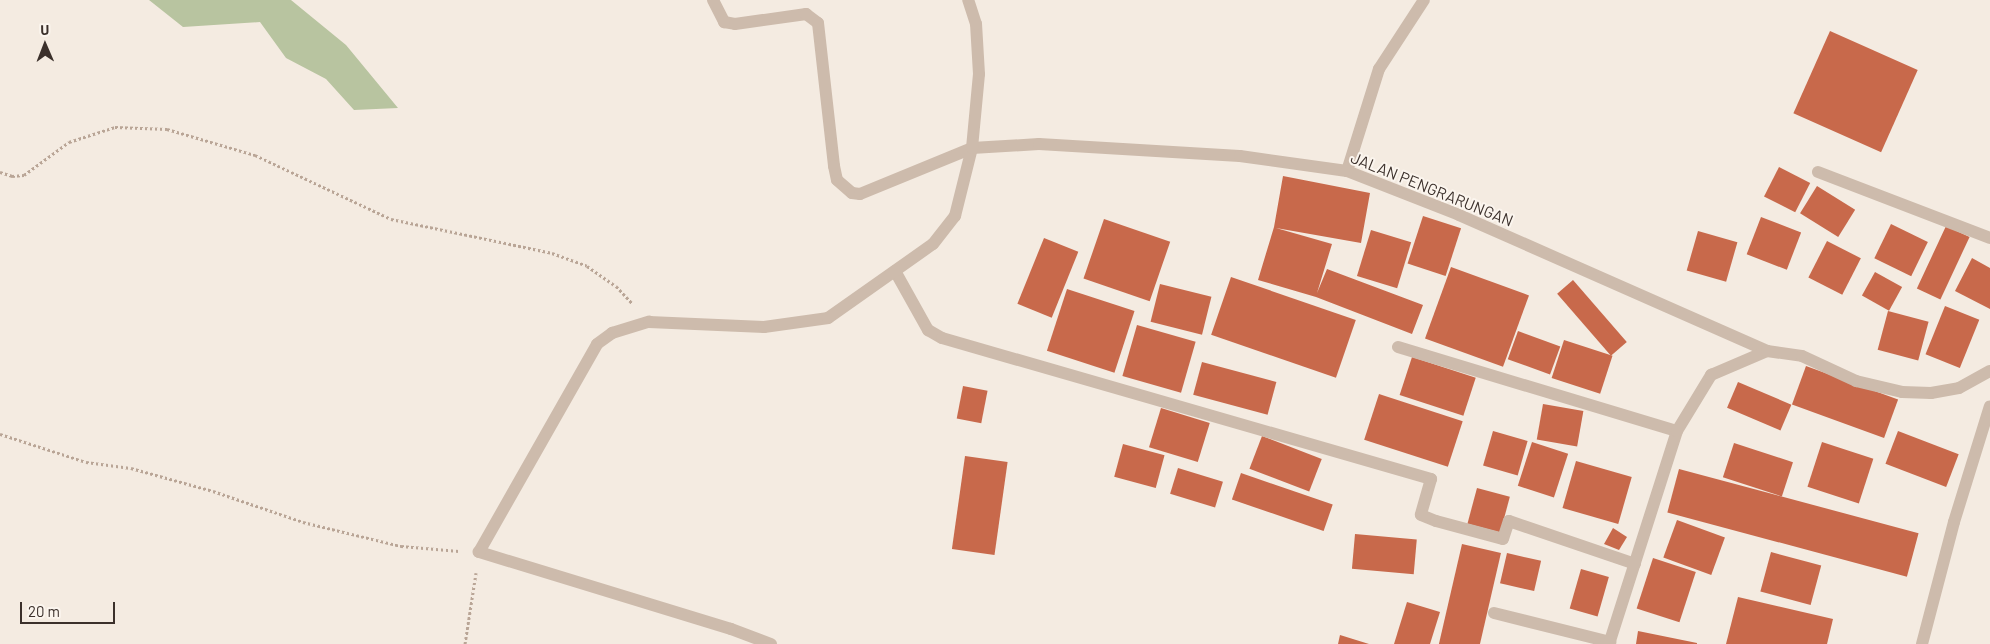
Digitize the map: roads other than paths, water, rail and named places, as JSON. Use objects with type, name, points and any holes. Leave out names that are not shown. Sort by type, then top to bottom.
[{"type":"street","name":"JALAN PENGRARUNGAN","points":[[712,0],[724,22],[735,24],[806,14],[818,23],[834,166],[844,189],[860,194],[972,148],[1039,144],[1240,156],[1347,171],[1459,215],[1767,351],[1802,356],[1856,381],[1902,392],[1931,393],[1959,388],[1990,371]]},
{"type":"street","points":[[771,644],[731,629],[479,552],[597,344],[612,332],[649,322],[764,327],[807,323],[828,318],[933,244],[955,216],[972,148],[979,74],[976,24],[968,0]]},
{"type":"street","points":[[1347,171],[1379,69],[1424,0]]},
{"type":"street","points":[[1818,172],[1990,238]]},
{"type":"street","points":[[896,271],[928,330],[942,338],[1431,479],[1421,515],[1436,522],[1504,539],[1509,521],[1635,564]]},
{"type":"street","points":[[1398,347],[1677,431]]},
{"type":"street","points":[[1494,613],[1610,643],[1677,431],[1711,375],[1767,351]]},
{"type":"street","points":[[1922,644],[1954,522],[1990,406]]}]
